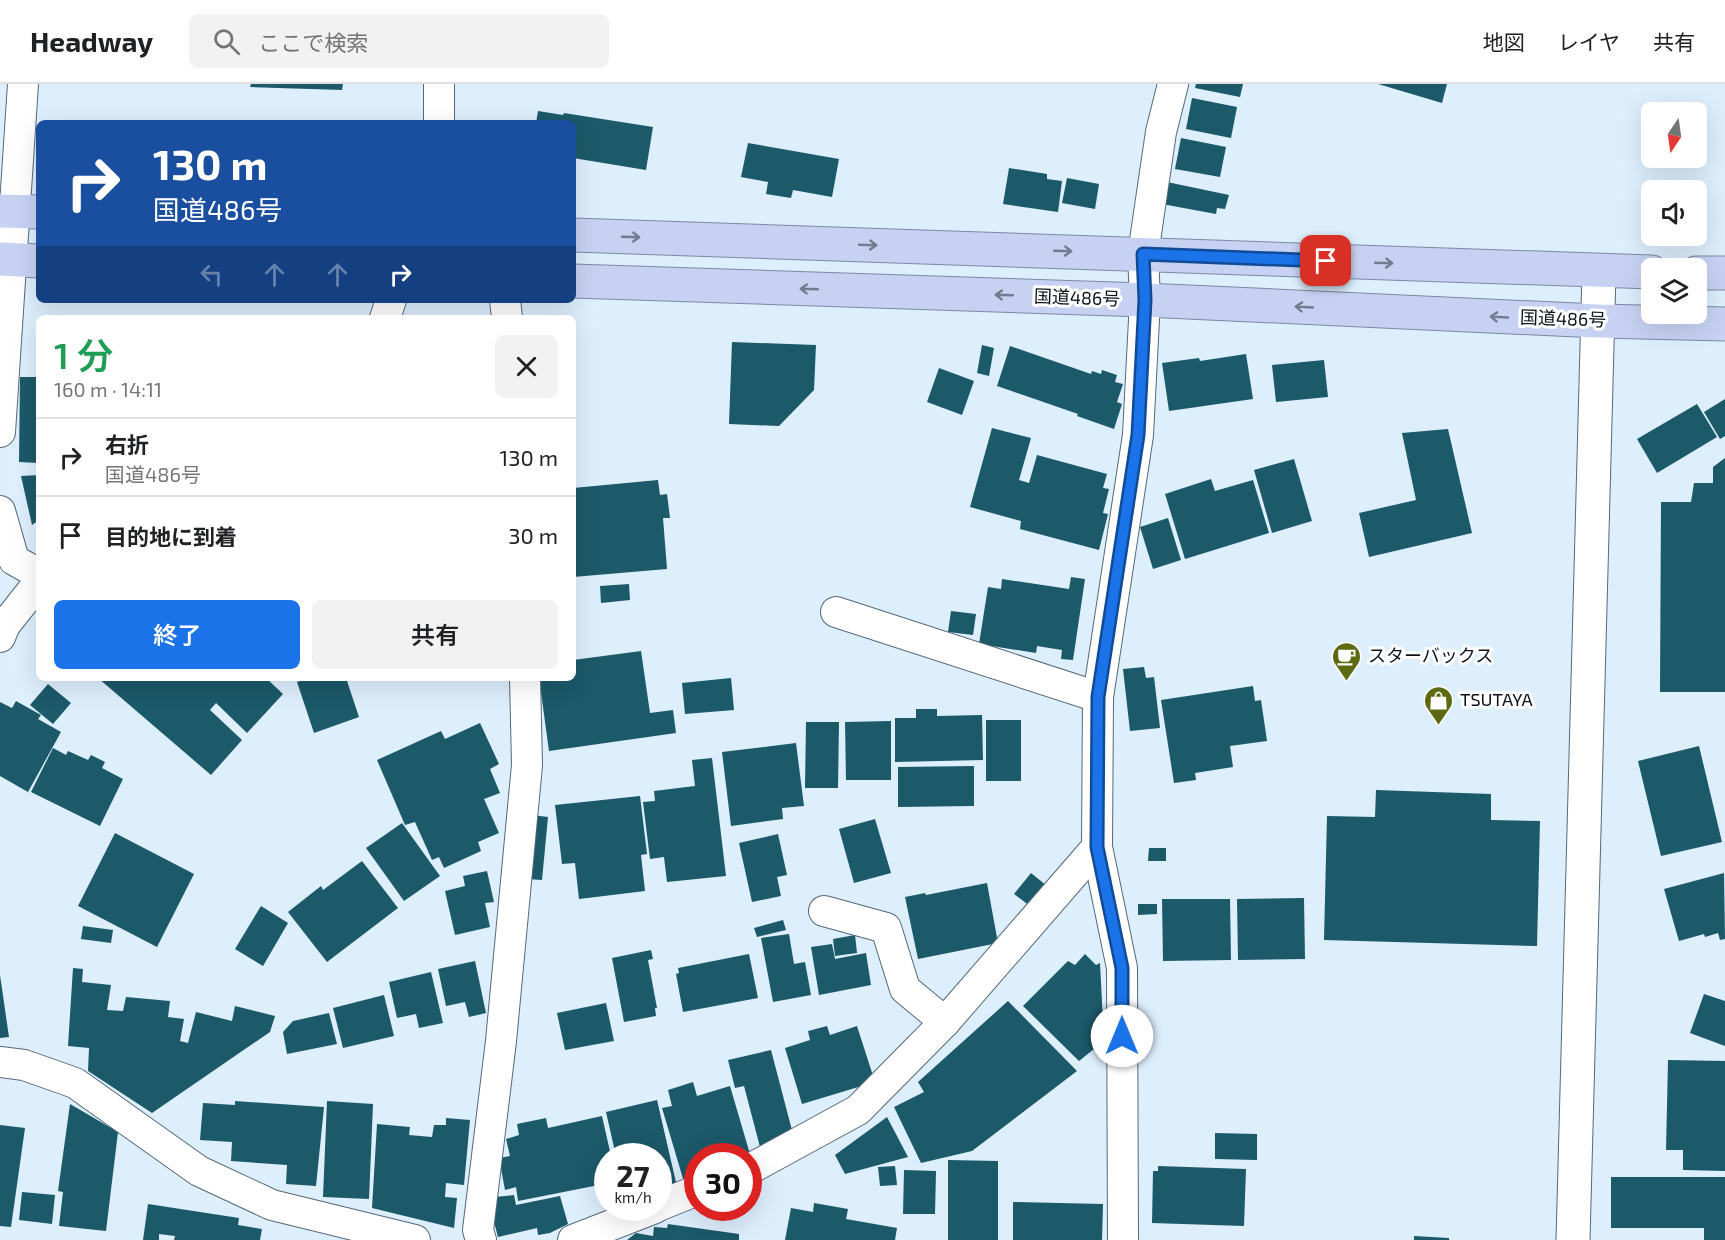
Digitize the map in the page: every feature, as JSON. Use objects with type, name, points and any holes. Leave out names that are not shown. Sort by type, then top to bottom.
[{"type":"highway","points":[[576,235],[1641,272]]},
{"type":"highway","points":[[1707,273],[1725,273]]},
{"type":"highway","name":"国道486号","points":[[576,281],[1145,300],[1598,321],[1725,324]]},
{"type":"street","points":[[0,432],[17,260],[23,84]]},
{"type":"street","points":[[439,84],[439,120]]},
{"type":"street","points":[[1123,1240],[1122,968],[1097,847],[1098,697],[1138,435],[1145,300],[1143,254],[1161,132],[1173,84]]},
{"type":"street","points":[[1573,1240],[1599,272]]},
{"type":"street","points":[[0,511],[14,560],[36,572]]},
{"type":"street","points":[[0,637],[5,625],[36,586]]},
{"type":"street","points":[[836,612],[1098,697]]},
{"type":"street","points":[[481,1240],[478,1230],[501,1041],[527,765],[525,681]]},
{"type":"street","points":[[762,1162],[858,1110],[945,1022],[1097,847]]},
{"type":"street","points":[[824,911],[886,928],[905,989],[945,1022]]},
{"type":"street","points":[[0,1062],[24,1065],[75,1083],[199,1171],[272,1205],[415,1240]]},
{"type":"street","points":[[573,1240],[621,1221]]},
{"type":"building","points":[[251,84],[343,84],[342,90],[250,87]]},
{"type":"building","points":[[1196,84],[1243,84],[1240,97],[1195,88]]},
{"type":"building","points":[[1378,84],[1447,84],[1442,103]]},
{"type":"building","points":[[1192,98],[1237,107],[1231,138],[1186,129]]},
{"type":"building","points":[[538,111],[653,127],[646,170],[576,158],[576,120],[536,120]]},
{"type":"building","points":[[1181,138],[1226,147],[1220,177],[1175,169]]},
{"type":"building","points":[[748,143],[839,159],[832,197],[793,190],[791,198],[766,194],[768,182],[741,177]]},
{"type":"building","points":[[1009,168],[1047,174],[1047,179],[1062,181],[1058,212],[1003,204]]},
{"type":"building","points":[[1067,178],[1099,184],[1095,209],[1062,203]]},
{"type":"building","points":[[1167,182],[1229,195],[1225,209],[1217,208],[1216,214],[1162,204]]},
{"type":"building","points":[[732,342],[816,345],[814,390],[779,426],[729,424]]},
{"type":"building","points":[[982,345],[994,348],[989,376],[977,373]]},
{"type":"building","points":[[1010,346],[1091,374],[1092,371],[1101,374],[1102,370],[1117,375],[1115,382],[1123,384],[1117,402],[1122,404],[1114,429],[997,386]]},
{"type":"building","points":[[1246,354],[1253,399],[1169,411],[1162,363],[1199,358],[1200,361]]},
{"type":"building","points":[[1324,360],[1328,397],[1276,402],[1272,365]]},
{"type":"building","points":[[939,368],[974,381],[962,415],[927,402]]},
{"type":"building","points":[[20,377],[36,377],[36,463],[19,462]]},
{"type":"building","points":[[1725,399],[1725,436],[1720,439],[1704,412]]},
{"type":"building","points":[[1697,404],[1717,437],[1657,473],[1637,439]]},
{"type":"building","points":[[992,428],[1031,438],[1019,480],[1029,483],[1037,455],[1107,474],[1103,488],[1109,489],[1103,513],[1108,514],[1099,550],[1020,529],[1021,521],[970,507]]},
{"type":"building","points":[[1448,429],[1472,533],[1369,557],[1359,513],[1416,500],[1402,433]]},
{"type":"building","points":[[1725,458],[1725,692],[1660,692],[1661,502],[1691,502],[1694,483],[1713,483],[1713,467]]},
{"type":"building","points":[[1294,459],[1312,521],[1272,533],[1254,470]]},
{"type":"building","points":[[36,475],[36,522],[32,525],[21,476]]},
{"type":"building","points":[[1211,479],[1215,491],[1253,480],[1269,533],[1185,559],[1165,494]]},
{"type":"building","points":[[658,480],[660,495],[667,494],[670,518],[663,518],[667,569],[576,577],[576,488]]},
{"type":"building","points":[[1168,518],[1181,560],[1153,569],[1140,527]]},
{"type":"building","points":[[1071,577],[1085,579],[1073,660],[1061,659],[1062,650],[1037,646],[1036,653],[979,644],[988,587],[1001,589],[1002,579],[1069,589]]},
{"type":"building","points":[[629,584],[630,600],[601,603],[600,586]]},
{"type":"building","points":[[951,611],[976,614],[973,635],[948,632]]},
{"type":"building","points":[[641,651],[650,713],[673,710],[676,733],[549,751],[539,681],[576,681],[576,660]]},
{"type":"building","points":[[1144,667],[1146,678],[1154,677],[1160,728],[1130,731],[1123,669]]},
{"type":"building","points":[[731,678],[734,710],[685,714],[682,683]]},
{"type":"building","points":[[101,681],[269,681],[283,694],[247,733],[216,703],[210,710],[242,740],[211,775]]},
{"type":"building","points":[[347,681],[359,717],[314,733],[297,682]]},
{"type":"building","points":[[48,684],[71,703],[53,724],[30,705]]},
{"type":"building","points":[[1253,686],[1255,701],[1261,700],[1267,741],[1230,746],[1233,767],[1195,773],[1196,780],[1174,783],[1161,700]]},
{"type":"building","points":[[16,701],[41,715],[38,719],[61,732],[28,792],[0,776],[0,702],[12,708]]},
{"type":"building","points":[[916,709],[937,709],[937,716],[982,715],[983,760],[895,762],[895,718],[916,718]]},
{"type":"building","points":[[986,720],[1021,720],[1021,781],[986,781]]},
{"type":"building","points":[[891,721],[891,780],[846,780],[845,722]]},
{"type":"building","points":[[806,722],[839,722],[838,788],[805,788]]},
{"type":"building","points":[[480,723],[499,764],[490,769],[500,793],[484,799],[499,833],[478,842],[481,851],[444,868],[439,857],[432,860],[415,822],[405,825],[377,760],[441,731],[445,739]]},
{"type":"building","points":[[796,743],[804,806],[782,808],[783,819],[731,826],[722,752]]},
{"type":"building","points":[[1699,746],[1722,842],[1661,856],[1638,761]]},
{"type":"building","points":[[53,748],[66,755],[68,751],[88,760],[91,755],[105,762],[102,768],[123,779],[100,826],[31,792]]},
{"type":"building","points":[[712,758],[726,876],[667,882],[664,857],[650,859],[643,802],[655,801],[654,791],[695,786],[692,760]]},
{"type":"building","points":[[974,766],[974,806],[898,807],[898,767]]},
{"type":"building","points":[[1376,790],[1491,794],[1491,820],[1540,821],[1537,946],[1324,940],[1327,816],[1375,817]]},
{"type":"building","points":[[640,796],[647,854],[641,855],[645,891],[579,899],[575,863],[562,864],[555,805]]},
{"type":"building","points":[[532,815],[548,817],[542,880],[526,879]]},
{"type":"building","points":[[875,819],[891,873],[854,883],[839,829]]},
{"type":"building","points":[[402,823],[440,876],[404,901],[366,848]]},
{"type":"building","points":[[115,833],[194,874],[157,947],[78,906]]},
{"type":"building","points":[[778,834],[787,875],[777,877],[781,896],[752,902],[739,843]]},
{"type":"building","points":[[1149,848],[1166,848],[1166,861],[1148,861]]},
{"type":"building","points":[[362,861],[398,908],[327,962],[288,912],[321,886],[323,890]]},
{"type":"building","points":[[487,871],[494,902],[485,903],[490,927],[455,935],[445,891],[465,886],[463,876]]},
{"type":"building","points":[[1031,873],[1047,886],[1030,906],[1014,894]]},
{"type":"building","points":[[1724,873],[1725,939],[1720,940],[1718,933],[1705,937],[1704,934],[1679,941],[1664,889]]},
{"type":"building","points":[[987,883],[998,943],[918,959],[905,897]]},
{"type":"building","points":[[1304,898],[1305,959],[1238,960],[1237,899]]},
{"type":"building","points":[[1162,899],[1230,899],[1231,960],[1163,961]]},
{"type":"building","points":[[1138,904],[1157,904],[1157,914],[1138,915]]},
{"type":"building","points":[[261,906],[288,923],[263,966],[235,949]]},
{"type":"building","points":[[783,920],[786,930],[757,937],[754,928]]},
{"type":"building","points":[[83,926],[113,930],[111,943],[81,939]]},
{"type":"building","points":[[789,934],[794,964],[805,962],[811,995],[773,1002],[761,938]]},
{"type":"building","points":[[855,935],[857,953],[835,956],[833,939]]},
{"type":"building","points":[[832,944],[835,959],[866,953],[871,985],[819,995],[811,947]]},
{"type":"building","points":[[651,950],[653,959],[648,960],[657,1008],[655,1008],[656,1016],[624,1022],[612,958]]},
{"type":"building","points":[[749,954],[758,998],[683,1012],[676,974],[679,973],[678,968]]},
{"type":"building","points":[[1085,954],[1096,965],[1100,963],[1104,1041],[1079,1061],[1023,1006],[1068,961],[1075,965]]},
{"type":"building","points":[[475,961],[486,1013],[469,1017],[465,1002],[446,1006],[438,969]]},
{"type":"building","points":[[73,968],[83,969],[82,982],[111,985],[107,1010],[123,1011],[126,997],[170,1001],[168,1017],[184,1019],[180,1041],[188,1043],[196,1012],[232,1021],[235,1006],[275,1016],[270,1032],[152,1113],[88,1071],[89,1048],[68,1046]]},
{"type":"building","points":[[431,972],[443,1023],[419,1028],[416,1014],[397,1018],[389,982]]},
{"type":"building","points":[[0,975],[9,1037],[0,1038]]},
{"type":"building","points":[[1704,994],[1725,1001],[1725,1046],[1690,1033]]},
{"type":"building","points":[[384,995],[394,1036],[343,1048],[333,1008]]},
{"type":"building","points":[[1008,1001],[1077,1071],[972,1151],[921,1163],[894,1107],[924,1092],[918,1082]]},
{"type":"building","points":[[606,1003],[614,1041],[565,1050],[557,1013]]},
{"type":"building","points":[[329,1013],[337,1044],[287,1054],[283,1032],[293,1021]]},
{"type":"building","points":[[827,1026],[830,1035],[857,1026],[875,1082],[802,1104],[785,1048],[810,1040],[808,1031]]},
{"type":"building","points":[[771,1050],[794,1138],[762,1146],[762,1143],[759,1143],[744,1086],[735,1088],[728,1060]]},
{"type":"building","points":[[1668,1060],[1725,1061],[1725,1171],[1683,1170],[1683,1150],[1666,1150]]},
{"type":"building","points":[[693,1082],[697,1096],[730,1086],[747,1143],[684,1143],[684,1182],[662,1108],[672,1106],[668,1090]]},
{"type":"building","points":[[657,1100],[667,1143],[613,1143],[606,1112]]},
{"type":"building","points":[[235,1101],[324,1107],[316,1186],[286,1184],[287,1165],[231,1161],[232,1142],[200,1140],[203,1103],[235,1105]]},
{"type":"building","points":[[327,1101],[373,1104],[369,1199],[323,1197]]},
{"type":"building","points":[[70,1104],[118,1132],[106,1231],[59,1226],[63,1192],[58,1191]]},
{"type":"building","points":[[602,1116],[608,1143],[594,1143],[594,1186],[518,1201],[516,1187],[505,1190],[499,1158],[510,1156],[506,1139],[519,1135],[517,1124],[546,1118],[548,1128]]},
{"type":"building","points":[[887,1117],[908,1157],[845,1174],[835,1155]]},
{"type":"building","points":[[446,1118],[470,1120],[464,1185],[446,1183],[445,1197],[457,1198],[454,1228],[372,1208],[377,1124],[410,1127],[409,1135],[432,1137],[434,1125],[446,1125]]},
{"type":"building","points":[[0,1125],[25,1128],[11,1227],[0,1226]]},
{"type":"building","points":[[1215,1133],[1257,1134],[1257,1160],[1215,1159]]},
{"type":"building","points":[[948,1160],[998,1161],[998,1240],[948,1240]]},
{"type":"building","points":[[672,1165],[678,1191],[672,1192]]},
{"type":"building","points":[[895,1166],[897,1185],[880,1186],[878,1167]]},
{"type":"building","points":[[1158,1166],[1246,1169],[1244,1226],[1152,1223],[1153,1171],[1158,1171]]},
{"type":"building","points":[[904,1170],[936,1171],[935,1214],[903,1214]]},
{"type":"building","points":[[1611,1177],[1725,1177],[1725,1240],[1704,1240],[1704,1228],[1611,1228]]},
{"type":"building","points":[[22,1192],[55,1195],[52,1224],[19,1220]]},
{"type":"building","points":[[514,1195],[516,1205],[560,1196],[568,1224],[550,1233],[538,1235],[537,1228],[498,1237],[494,1222],[495,1197]]},
{"type":"building","points":[[1013,1202],[1103,1204],[1102,1240],[1013,1240]]},
{"type":"building","points":[[814,1203],[848,1209],[846,1219],[897,1228],[895,1240],[785,1240],[791,1208],[813,1212]]},
{"type":"building","points":[[148,1204],[239,1218],[238,1225],[262,1229],[260,1240],[174,1240],[175,1236],[159,1234],[159,1240],[143,1240]]},
{"type":"building","points":[[668,1224],[739,1234],[739,1240],[627,1240],[636,1233],[653,1236],[654,1227],[667,1228]]},
{"type":"building","points":[[1414,1236],[1449,1238],[1449,1240],[1414,1240]]},
{"type":"place","name":"スターバックス","points":[[1347,682]]},
{"type":"place","name":"TSUTAYA","points":[[1439,726]]},
{"type":"route","points":[[1122,1036],[1122,968],[1097,847],[1098,697],[1138,435],[1145,300],[1143,254],[1326,261]]}]
